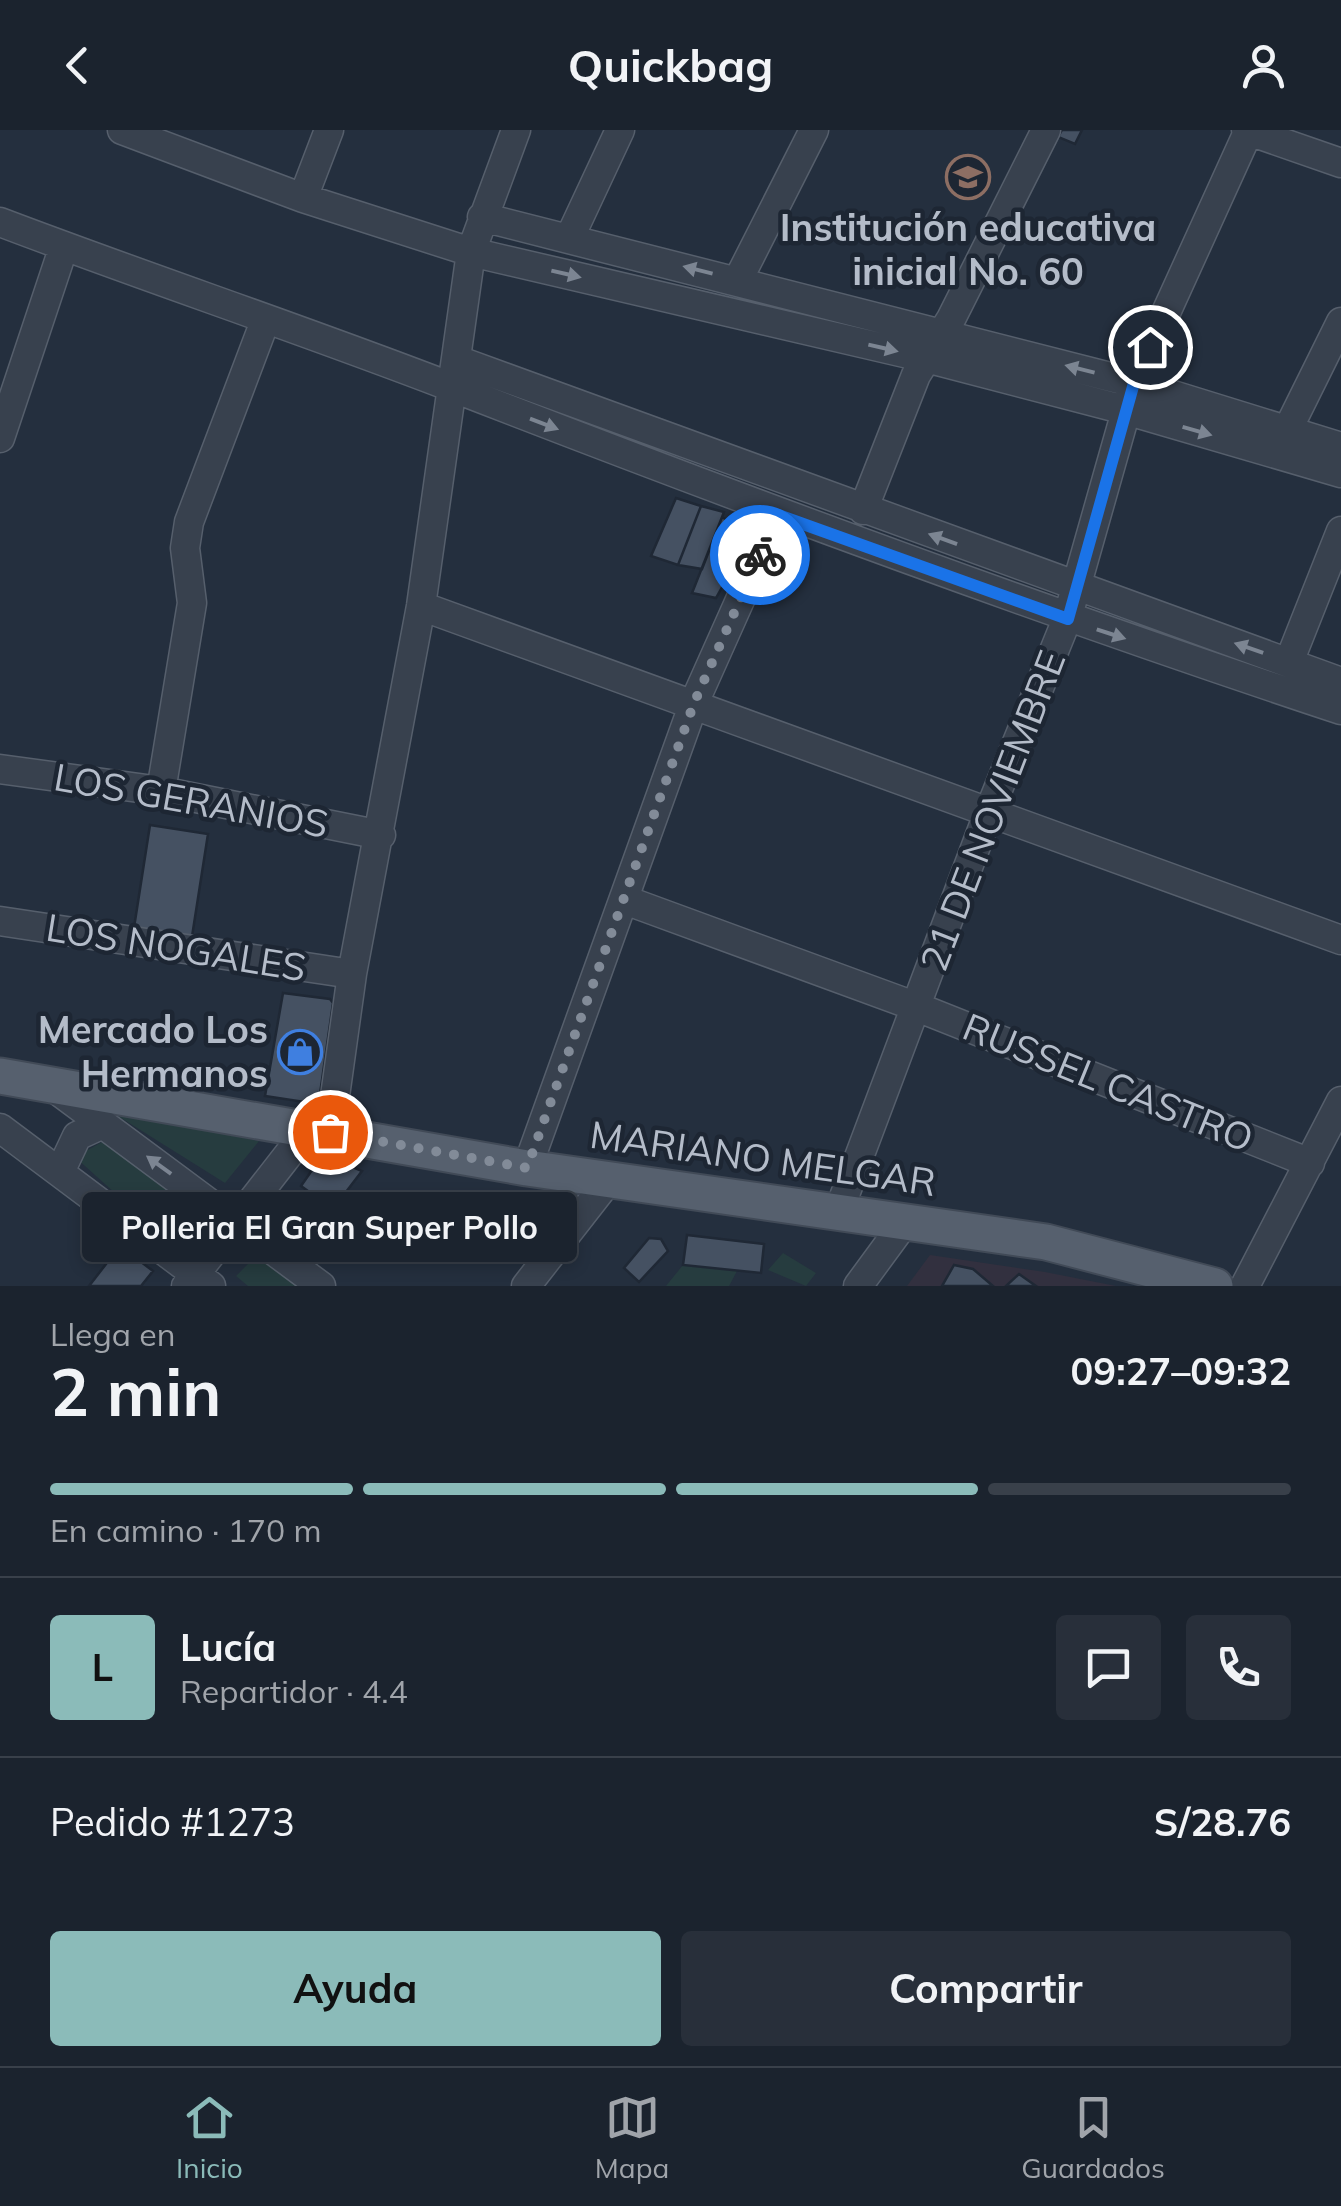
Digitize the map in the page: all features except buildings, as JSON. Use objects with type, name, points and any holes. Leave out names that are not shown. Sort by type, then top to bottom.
[{"type":"main road","name":"MARIANO MELGAR","points":[[0,1076],[608,1181],[1046,1242],[1210,1285]]},
{"type":"street","points":[[302,198],[329,130]]},
{"type":"street","points":[[0,1128],[198,1282],[234,1220],[319,1130],[381,835],[421,606],[471,252],[516,130]]},
{"type":"street","points":[[570,238],[620,130]]},
{"type":"street","points":[[738,280],[814,130]]},
{"type":"street","points":[[863,510],[926,358],[1046,130]]},
{"type":"street","points":[[1248,130],[1341,162]]},
{"type":"street","name":"21 DE NOVIEMBRE","points":[[838,1212],[988,814],[1068,619],[1131,397],[1248,130]]},
{"type":"street","points":[[133,132],[302,198],[471,252],[926,358],[1288,429],[1341,447]]},
{"type":"street","points":[[482,217],[941,334],[1341,473]]},
{"type":"street","points":[[0,222],[453,388],[778,515],[1068,619],[1341,710]]},
{"type":"street","points":[[0,438],[64,246]]},
{"type":"street","points":[[161,791],[192,603],[186,548],[189,522],[265,321]]},
{"type":"street","points":[[1288,429],[1341,322]]},
{"type":"street","points":[[456,360],[1341,682]]},
{"type":"street","points":[[527,1168],[694,703],[778,515]]},
{"type":"street","points":[[1290,662],[1341,530]]},
{"type":"street","points":[[421,606],[1341,940]]},
{"type":"street","name":"LOS GERANIOS","points":[[0,769],[161,791],[381,835]]},
{"type":"street","name":"RUSSEL CASTRO","points":[[625,900],[917,1006],[1310,1163]]},
{"type":"street","name":"LOS NOGALES","points":[[0,922],[352,974]]},
{"type":"street","points":[[46,1082],[321,1286]]},
{"type":"street","points":[[1245,1286],[1310,1163],[1333,1135],[1341,1101]]},
{"type":"street","points":[[60,1172],[77,1136],[103,1124]]},
{"type":"street","points":[[526,1286],[608,1181]]},
{"type":"street","points":[[858,1286],[906,1222]]},
{"type":"shaded area","points":[[930,1255],[1045,1272],[1116,1286],[907,1286]]},
{"type":"green space","points":[[110,1111],[259,1141],[225,1183]]},
{"type":"green space","points":[[104,1141],[198,1207],[157,1231],[75,1157]]},
{"type":"green space","points":[[260,1252],[306,1286],[248,1286],[236,1276]]},
{"type":"green space","points":[[783,1253],[816,1273],[806,1286],[768,1270]]},
{"type":"green space","points":[[683,1265],[737,1271],[729,1286],[666,1286]]},
{"type":"way so far","points":[[330,1132],[527,1168],[694,703],[760,555]]},
{"type":"place","name":"Institución educativa inicial No. 60","points":[[968,177]]},
{"type":"place","name":"Mercado Los Hermanos","points":[[300,1052]]},
{"type":"place","name":"Polleria El Gran Super Pollo","points":[[330,1132]]},
{"type":"route","points":[[760,555],[778,515],[1068,619],[1134,383],[1150,347]]}]
